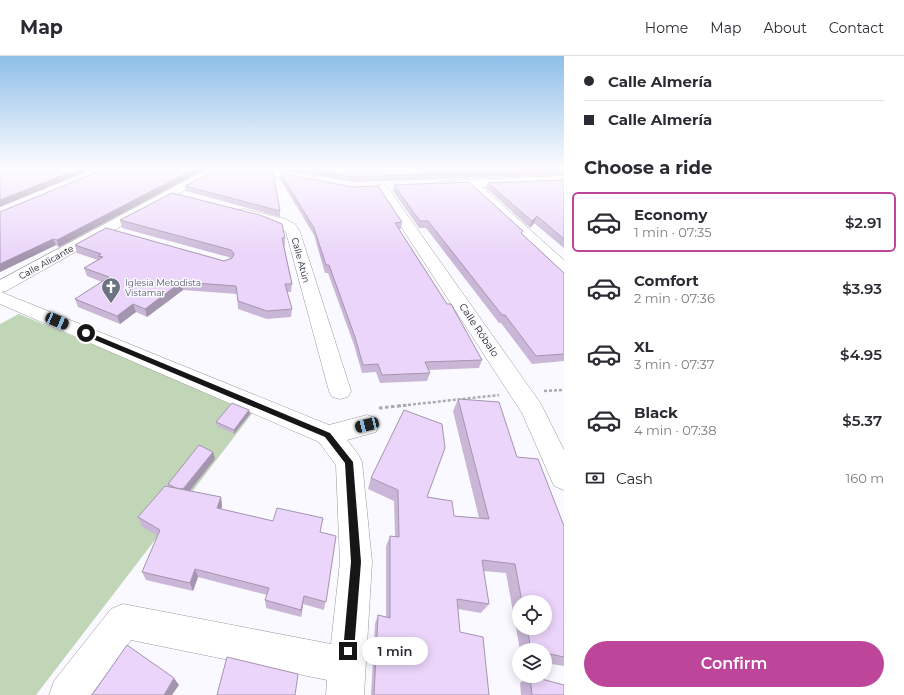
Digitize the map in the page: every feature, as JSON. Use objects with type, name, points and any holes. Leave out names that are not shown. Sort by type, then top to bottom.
[{"type":"street","name":"Calle Alicante","points":[[0,287],[163,197]]},
{"type":"street","points":[[184,197],[192,199]]},
{"type":"street","name":"Calle Róbalo","points":[[388,197],[533,410],[564,478]]},
{"type":"street","points":[[486,197],[564,269]]},
{"type":"street","name":"Calle Atún","points":[[229,208],[280,222],[290,227],[293,232],[340,391]]},
{"type":"street","points":[[106,229],[129,235]]},
{"type":"street","points":[[0,297],[328,435],[349,462],[356,562],[346,680],[123,621],[68,695]]},
{"type":"street","points":[[328,435],[367,425]]},
{"type":"path","points":[[367,425],[378,408],[564,390]]},
{"type":"green space","points":[[19,314],[254,411],[36,695],[0,695],[0,324]]},
{"type":"building","points":[[0,197],[8,197],[0,200]]},
{"type":"building","points":[[37,197],[140,197],[57,240],[53,239],[0,264],[0,212]]},
{"type":"building","points":[[165,197],[187,197],[260,215],[282,224],[285,238],[282,238],[292,284],[285,284],[292,309],[267,311],[238,301],[236,286],[181,282],[145,309],[133,304],[117,316],[75,299],[109,277],[84,268],[103,257],[98,256],[101,254],[75,245],[106,228],[224,261],[232,258],[234,254],[231,250],[120,220]]},
{"type":"building","points":[[226,197],[277,197],[280,211]]},
{"type":"building","points":[[295,197],[385,197],[402,222],[395,223],[447,304],[451,304],[482,360],[425,362],[430,373],[382,375],[378,364],[363,365],[355,337],[329,265],[326,265],[314,228]]},
{"type":"building","points":[[403,197],[485,197],[523,231],[521,233],[564,273],[564,354],[536,356],[505,315],[502,315],[428,221],[420,221]]},
{"type":"building","points":[[504,197],[564,197],[564,239],[537,216],[532,221]]},
{"type":"building","points":[[458,399],[499,402],[517,457],[538,459],[564,526],[564,657],[552,654],[552,643],[530,643],[528,635],[552,635],[552,595],[521,595],[515,564],[482,560],[489,604],[457,599],[460,632],[483,637],[489,695],[374,695],[378,615],[390,618],[390,536],[399,537],[398,490],[371,478],[404,410],[442,424],[445,448],[427,497],[452,501],[454,516],[489,519]]},
{"type":"building","points":[[232,403],[249,410],[234,430],[216,422]]},
{"type":"building","points":[[199,445],[213,452],[183,489],[176,488],[168,484]]},
{"type":"building","points":[[165,486],[221,497],[217,508],[273,521],[277,508],[323,518],[320,532],[336,536],[326,602],[304,596],[301,610],[265,600],[269,588],[195,569],[190,583],[142,572],[160,530],[138,517]]},
{"type":"building","points":[[127,645],[174,678],[164,695],[92,695]]},
{"type":"building","points":[[227,657],[298,674],[295,695],[217,695]]},
{"type":"building","points":[[552,682],[564,685],[564,695],[532,695],[531,683]]},
{"type":"place","name":"Iglesia Metodista Vistamar","points":[[111,304]]},
{"type":"route","points":[[86,333],[328,435],[349,462],[356,562],[348,651]]}]
